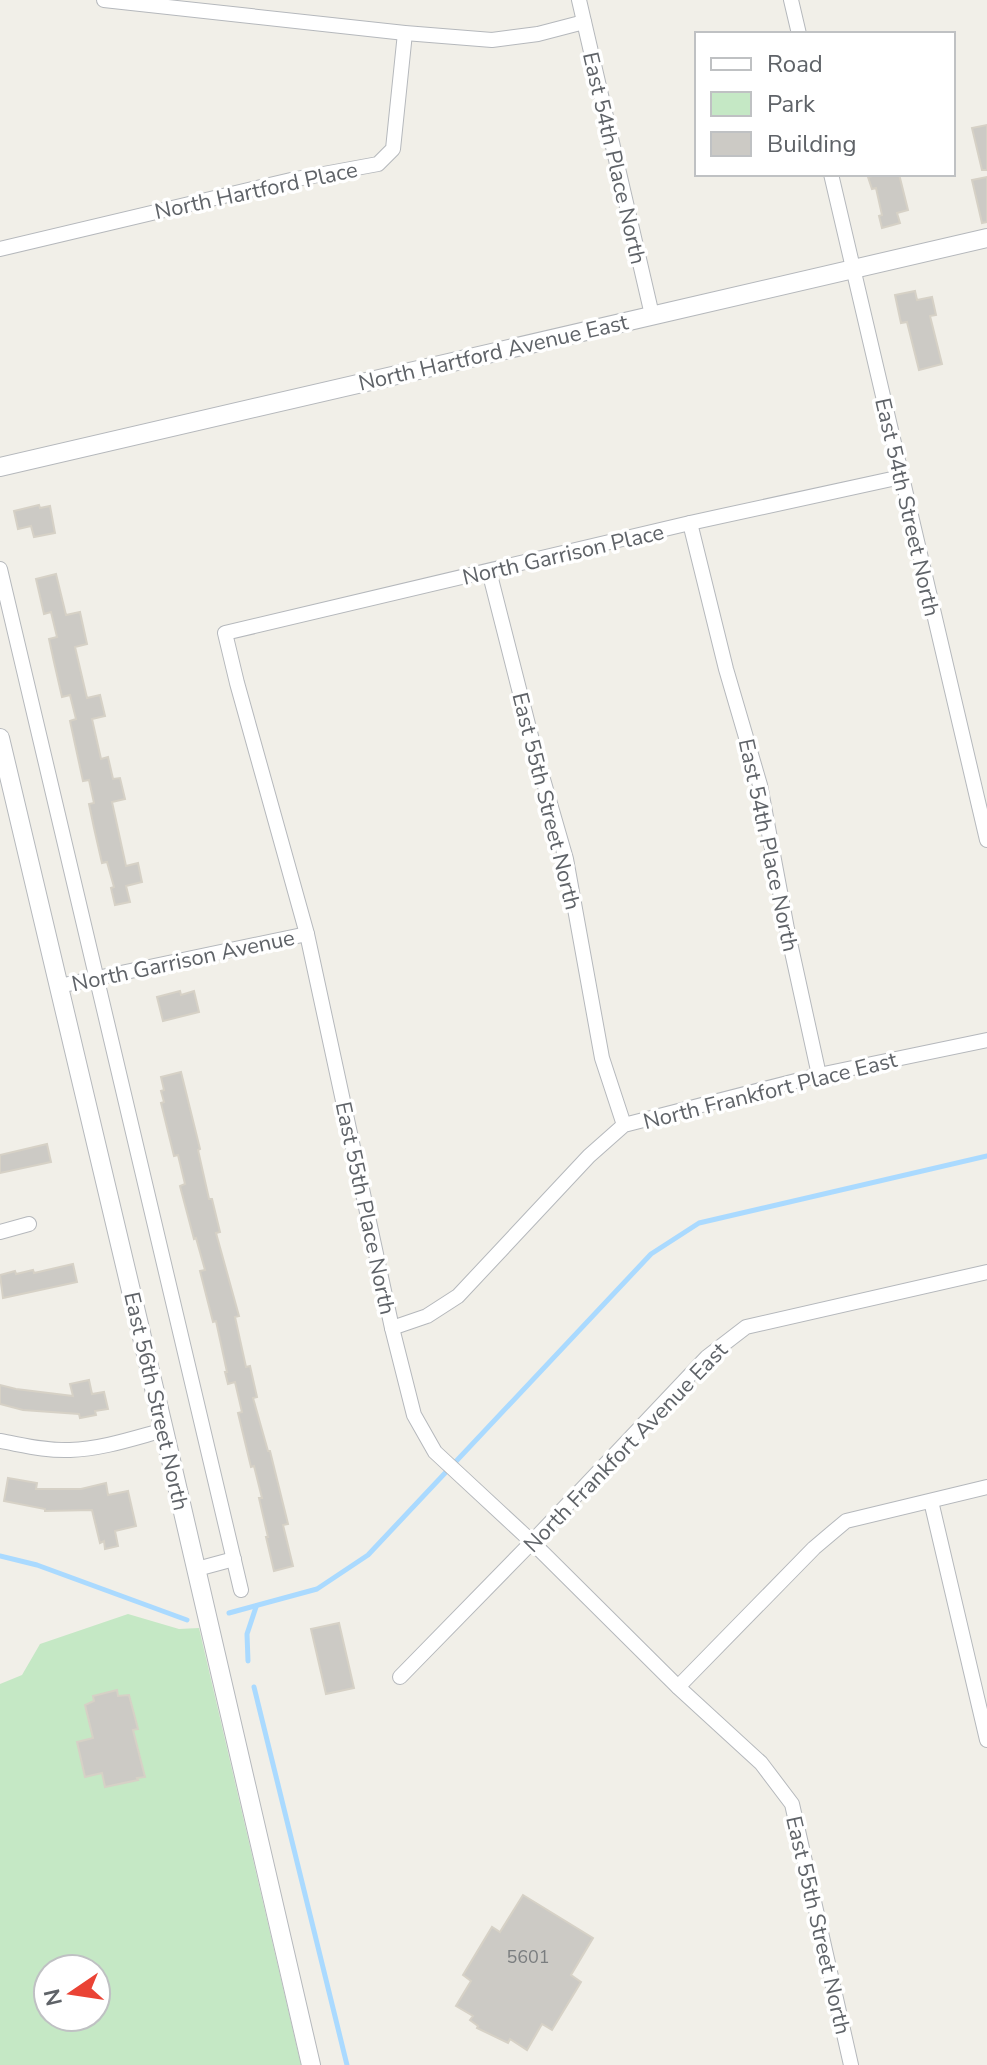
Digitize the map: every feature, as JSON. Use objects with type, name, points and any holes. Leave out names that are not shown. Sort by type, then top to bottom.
[{"type":"street","points":[[104,0],[492,40],[538,34],[584,22]]},
{"type":"street","name":"East 54th Place North","points":[[579,0],[652,315]]},
{"type":"street","points":[[791,0],[799,32]]},
{"type":"street","name":"North Hartford Place","points":[[0,249],[291,180],[378,164],[393,149],[405,33]]},
{"type":"street","name":"East 54th Street North","points":[[831,176],[987,840]]},
{"type":"street","name":"North Hartford Avenue East","points":[[0,467],[987,238]]},
{"type":"street","name":"North Garrison Place","points":[[225,633],[690,523],[901,477]]},
{"type":"street","name":"East 54th Place North","points":[[690,523],[726,669],[760,785],[819,1075]]},
{"type":"street","name":"East 56th Street North","points":[[0,569],[241,1590]]},
{"type":"street","name":"East 55th Street North","points":[[489,571],[566,859],[602,1058],[624,1125]]},
{"type":"street","name":"East 55th Place North","points":[[225,633],[307,934],[392,1328],[414,1415],[435,1452],[532,1542],[678,1687]]},
{"type":"street","name":"East 56th Street North","points":[[0,738],[311,2065]]},
{"type":"street","name":"North Garrison Avenue","points":[[59,986],[307,934]]},
{"type":"street","name":"North Frankfort Place East","points":[[392,1328],[427,1316],[458,1296],[589,1156],[624,1125],[819,1075],[987,1040]]},
{"type":"street","points":[[0,1232],[29,1224]]},
{"type":"street","name":"North Frankfort Avenue East","points":[[400,1677],[707,1357],[746,1327],[987,1272]]},
{"type":"street","points":[[0,1441],[51,1450],[88,1449],[164,1430]]},
{"type":"street","points":[[678,1687],[814,1548],[846,1521],[987,1487]]},
{"type":"street","points":[[931,1501],[987,1740]]},
{"type":"street","points":[[197,1569],[234,1559]]},
{"type":"street","name":"East 55th Street North","points":[[678,1687],[761,1763],[792,1804],[851,2065]]},
{"type":"green space","points":[[128,1614],[179,1629],[199,1628],[301,2065],[0,2065],[0,1684],[22,1675],[40,1644]]},
{"type":"building","points":[[987,125],[987,170],[982,170],[972,128]]},
{"type":"building","points":[[900,176],[908,210],[897,213],[900,223],[882,228],[876,188],[872,189],[868,177]]},
{"type":"building","points":[[987,177],[987,222],[982,223],[972,180]]},
{"type":"building","points":[[915,291],[917,300],[932,297],[936,315],[930,316],[942,364],[919,370],[907,322],[901,323],[895,295]]},
{"type":"building","points":[[39,505],[40,508],[50,506],[55,533],[34,537],[31,526],[18,529],[14,511]]},
{"type":"building","points":[[56,574],[66,615],[80,612],[87,644],[75,647],[87,698],[100,695],[105,716],[92,719],[101,759],[108,757],[113,779],[120,778],[125,799],[112,802],[126,866],[138,863],[142,882],[126,886],[130,902],[115,905],[111,888],[114,887],[107,862],[102,863],[89,804],[94,803],[89,780],[83,781],[70,721],[76,719],[70,695],[62,697],[54,662],[49,639],[57,637],[51,612],[44,614],[36,579]]},
{"type":"building","points":[[180,991],[181,995],[194,991],[199,1012],[163,1021],[157,997]]},
{"type":"building","points":[[181,1072],[209,1199],[212,1199],[220,1232],[216,1233],[239,1316],[235,1317],[246,1367],[250,1366],[257,1397],[253,1398],[288,1524],[283,1525],[293,1566],[274,1571],[259,1498],[262,1498],[238,1413],[242,1412],[235,1382],[228,1384],[216,1321],[213,1322],[200,1271],[205,1270],[180,1186],[185,1184],[178,1155],[174,1156],[161,1103],[164,1102],[161,1091],[164,1090],[161,1077]]},
{"type":"building","points":[[47,1144],[51,1162],[0,1173],[0,1155]]},
{"type":"building","points":[[73,1264],[77,1282],[3,1298],[0,1275],[15,1271],[16,1274],[33,1270],[34,1273]]},
{"type":"building","points":[[89,1380],[92,1394],[104,1392],[108,1409],[95,1411],[96,1415],[80,1418],[79,1414],[23,1410],[0,1404],[0,1385],[73,1396],[70,1384]]},
{"type":"building","points":[[8,1478],[37,1483],[36,1489],[81,1489],[106,1483],[108,1495],[128,1491],[136,1526],[115,1531],[118,1546],[105,1549],[104,1541],[100,1543],[92,1510],[45,1511],[4,1501]]},
{"type":"building","points":[[339,1623],[354,1688],[326,1694],[311,1629]]},
{"type":"building","points":[[117,1690],[118,1696],[129,1695],[138,1729],[133,1730],[145,1777],[105,1787],[102,1773],[85,1777],[77,1742],[93,1738],[85,1705],[94,1701],[93,1696]]},
{"type":"building","points":[[523,1895],[593,1938],[571,1975],[581,1982],[552,2030],[542,2024],[527,2050],[510,2039],[508,2043],[477,2028],[470,2020],[473,2016],[456,2006],[471,1981],[463,1975],[492,1927],[500,1932]]},
{"type":"waterway","points":[[229,1613],[317,1589],[368,1555],[651,1254],[699,1223],[987,1156]]},
{"type":"waterway","points":[[0,1556],[37,1565],[187,1620]]},
{"type":"waterway","points":[[248,1661],[247,1634],[256,1607]]},
{"type":"waterway","points":[[254,1687],[347,2065]]}]
